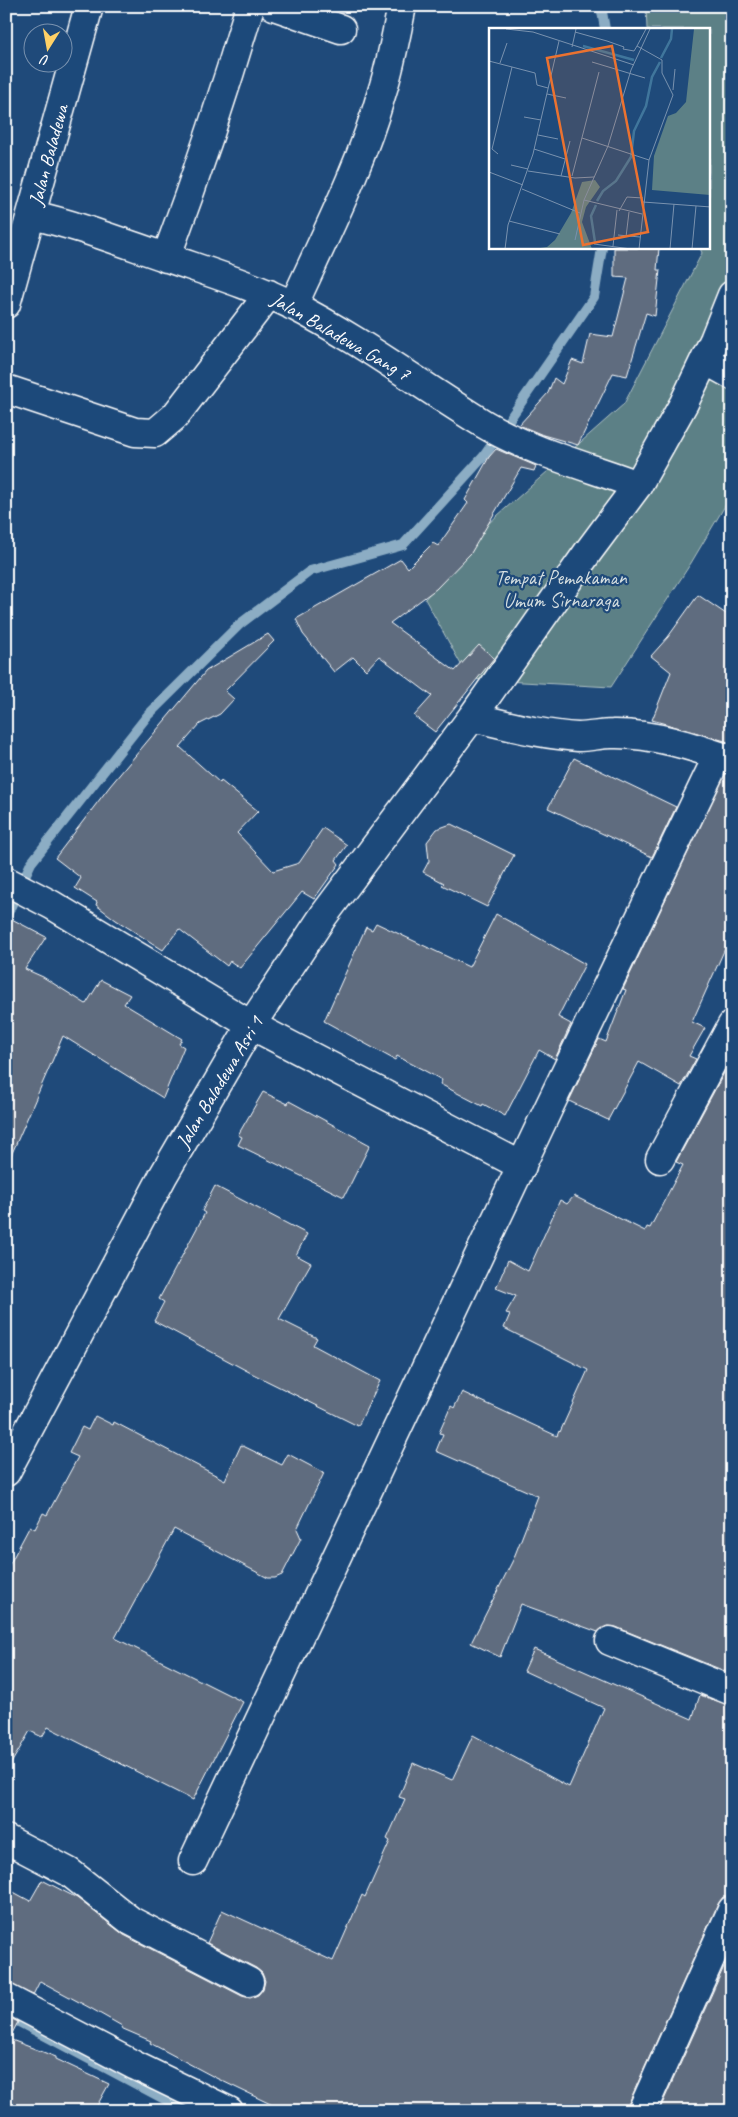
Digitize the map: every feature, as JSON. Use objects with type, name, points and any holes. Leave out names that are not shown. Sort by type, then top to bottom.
[{"type":"street","name":"Jalan Baladewa","points":[[6,304],[88,6]]},
{"type":"street","points":[[166,258],[195,183],[250,6]]},
{"type":"street","points":[[274,6],[341,29]]},
{"type":"street","points":[[294,306],[342,199],[382,93],[402,6]]},
{"type":"street","name":"Jalan Baladewa Gang 7","points":[[32,215],[63,222],[212,272],[269,294],[294,306],[420,382],[485,424],[525,444],[638,485]]},
{"type":"street","points":[[6,389],[135,432],[155,434],[176,416],[269,294]]},
{"type":"street","name":"Jalan Baladewa Asri 1","points":[[6,1472],[163,1176],[252,1025],[324,915],[472,717],[588,552],[638,485],[684,403],[705,360],[732,295]]},
{"type":"street","points":[[705,360],[732,375]]},
{"type":"street","points":[[193,1861],[550,1104],[721,766],[681,744],[642,736],[613,734],[579,737],[529,730],[472,717]]},
{"type":"street","points":[[6,881],[52,905],[252,1025],[522,1166]]},
{"type":"street","points":[[660,1159],[732,1025]]},
{"type":"street","points":[[610,1641],[732,1691]]},
{"type":"street","points":[[6,1839],[69,1872],[131,1921],[249,1982]]},
{"type":"street","points":[[642,2111],[732,1910]]},
{"type":"street","points":[[6,1998],[136,2066],[229,2111]]},
{"type":"green space","name":"Tempat Pemakaman Umum Sirnaraga","points":[[646,6],[732,6],[732,494],[691,563],[611,687],[469,679],[425,599],[489,523],[624,404],[702,253],[700,249],[710,249],[710,28],[647,28]]},
{"type":"building","points":[[614,249],[659,249],[657,270],[660,270],[655,316],[646,313],[627,376],[613,373],[578,445],[543,435],[519,425],[548,393],[554,378],[562,384],[572,360],[583,364],[590,334],[613,337],[628,278],[614,277]]},
{"type":"building","points":[[496,449],[536,466],[534,471],[521,468],[471,553],[436,589],[390,623],[455,671],[479,645],[494,658],[435,732],[414,716],[432,696],[379,656],[366,670],[353,657],[334,672],[303,634],[296,619],[401,559],[408,568],[433,543],[438,546],[468,503],[465,500],[489,457]]},
{"type":"building","points":[[698,595],[732,618],[732,743],[652,720],[671,672],[651,656],[668,637]]},
{"type":"building","points":[[268,634],[274,641],[225,691],[234,699],[220,714],[200,724],[180,747],[220,783],[221,781],[258,811],[237,833],[273,871],[299,863],[323,828],[347,845],[336,860],[339,864],[314,899],[302,892],[240,968],[230,961],[227,966],[179,929],[163,950],[116,920],[96,905],[97,902],[75,888],[81,878],[55,858],[110,786],[206,671]]},
{"type":"building","points":[[574,758],[676,807],[652,857],[548,808]]},
{"type":"building","points":[[725,774],[732,775],[732,933],[692,1022],[705,1028],[689,1056],[696,1059],[681,1086],[639,1062],[608,1120],[569,1101],[599,1039],[606,1042],[626,990],[623,989]]},
{"type":"building","points":[[451,824],[514,855],[487,907],[442,885],[444,883],[423,872],[429,861],[427,842],[437,829]]},
{"type":"building","points":[[496,914],[585,964],[558,1017],[571,1024],[555,1059],[539,1050],[505,1116],[440,1084],[442,1080],[397,1056],[395,1060],[324,1021],[366,927],[372,930],[376,923],[469,967]]},
{"type":"building","points":[[6,916],[46,937],[25,969],[43,977],[86,1004],[101,980],[130,995],[124,1004],[182,1039],[179,1044],[184,1047],[163,1098],[63,1036],[6,1167]]},
{"type":"building","points":[[725,1071],[732,1074],[732,1335],[725,1353],[732,1354],[732,1674],[616,1627],[607,1626],[598,1632],[521,1604],[500,1657],[471,1643],[513,1560],[538,1496],[436,1451],[443,1434],[439,1433],[451,1406],[454,1408],[462,1392],[557,1436],[588,1370],[504,1328],[510,1314],[506,1313],[516,1296],[496,1288],[508,1260],[528,1271],[560,1200],[567,1204],[574,1196],[645,1231],[647,1227],[650,1228],[683,1165],[676,1162]]},
{"type":"building","points":[[263,1092],[288,1104],[289,1101],[370,1145],[344,1197],[238,1145],[242,1137],[238,1135]]},
{"type":"building","points":[[215,1186],[307,1234],[296,1255],[311,1263],[279,1319],[317,1338],[313,1345],[380,1381],[358,1426],[251,1373],[154,1321],[164,1302],[159,1299],[205,1213],[202,1211]]},
{"type":"building","points":[[95,1416],[113,1425],[114,1422],[225,1480],[241,1445],[282,1465],[288,1454],[324,1473],[297,1529],[301,1538],[282,1575],[268,1578],[174,1529],[115,1638],[243,1702],[193,1800],[48,1727],[42,1737],[30,1731],[6,1772],[6,1571],[30,1526],[35,1529],[43,1513],[47,1515],[78,1457],[69,1453],[82,1427],[88,1430]]},
{"type":"building","points":[[534,1649],[692,1719],[700,1695],[732,1706],[732,1895],[723,1897],[718,1904],[627,2111],[285,2111],[216,2078],[150,2043],[151,2041],[121,2028],[122,2026],[40,1981],[33,1995],[6,1983],[6,1888],[30,1901],[42,1880],[77,1898],[124,1935],[242,1996],[250,1998],[258,1995],[263,1989],[265,1981],[262,1973],[256,1968],[207,1943],[222,1910],[333,1961],[362,1895],[365,1897],[390,1841],[387,1839],[405,1799],[399,1797],[413,1763],[452,1780],[473,1735],[569,1787],[604,1708],[524,1671]]},
{"type":"building","points":[[732,1949],[732,2111],[721,2106],[718,2111],[659,2111]]},
{"type":"building","points":[[6,2016],[18,2022],[9,2039],[56,2057],[56,2059],[109,2084],[94,2111],[6,2111]]},
{"type":"waterway","points":[[601,6],[605,28]]},
{"type":"waterway","points":[[6,917],[31,863],[148,715],[240,624],[310,571],[403,545],[484,456],[594,297],[602,249]]},
{"type":"waterway","points":[[6,2015],[187,2111]]}]
